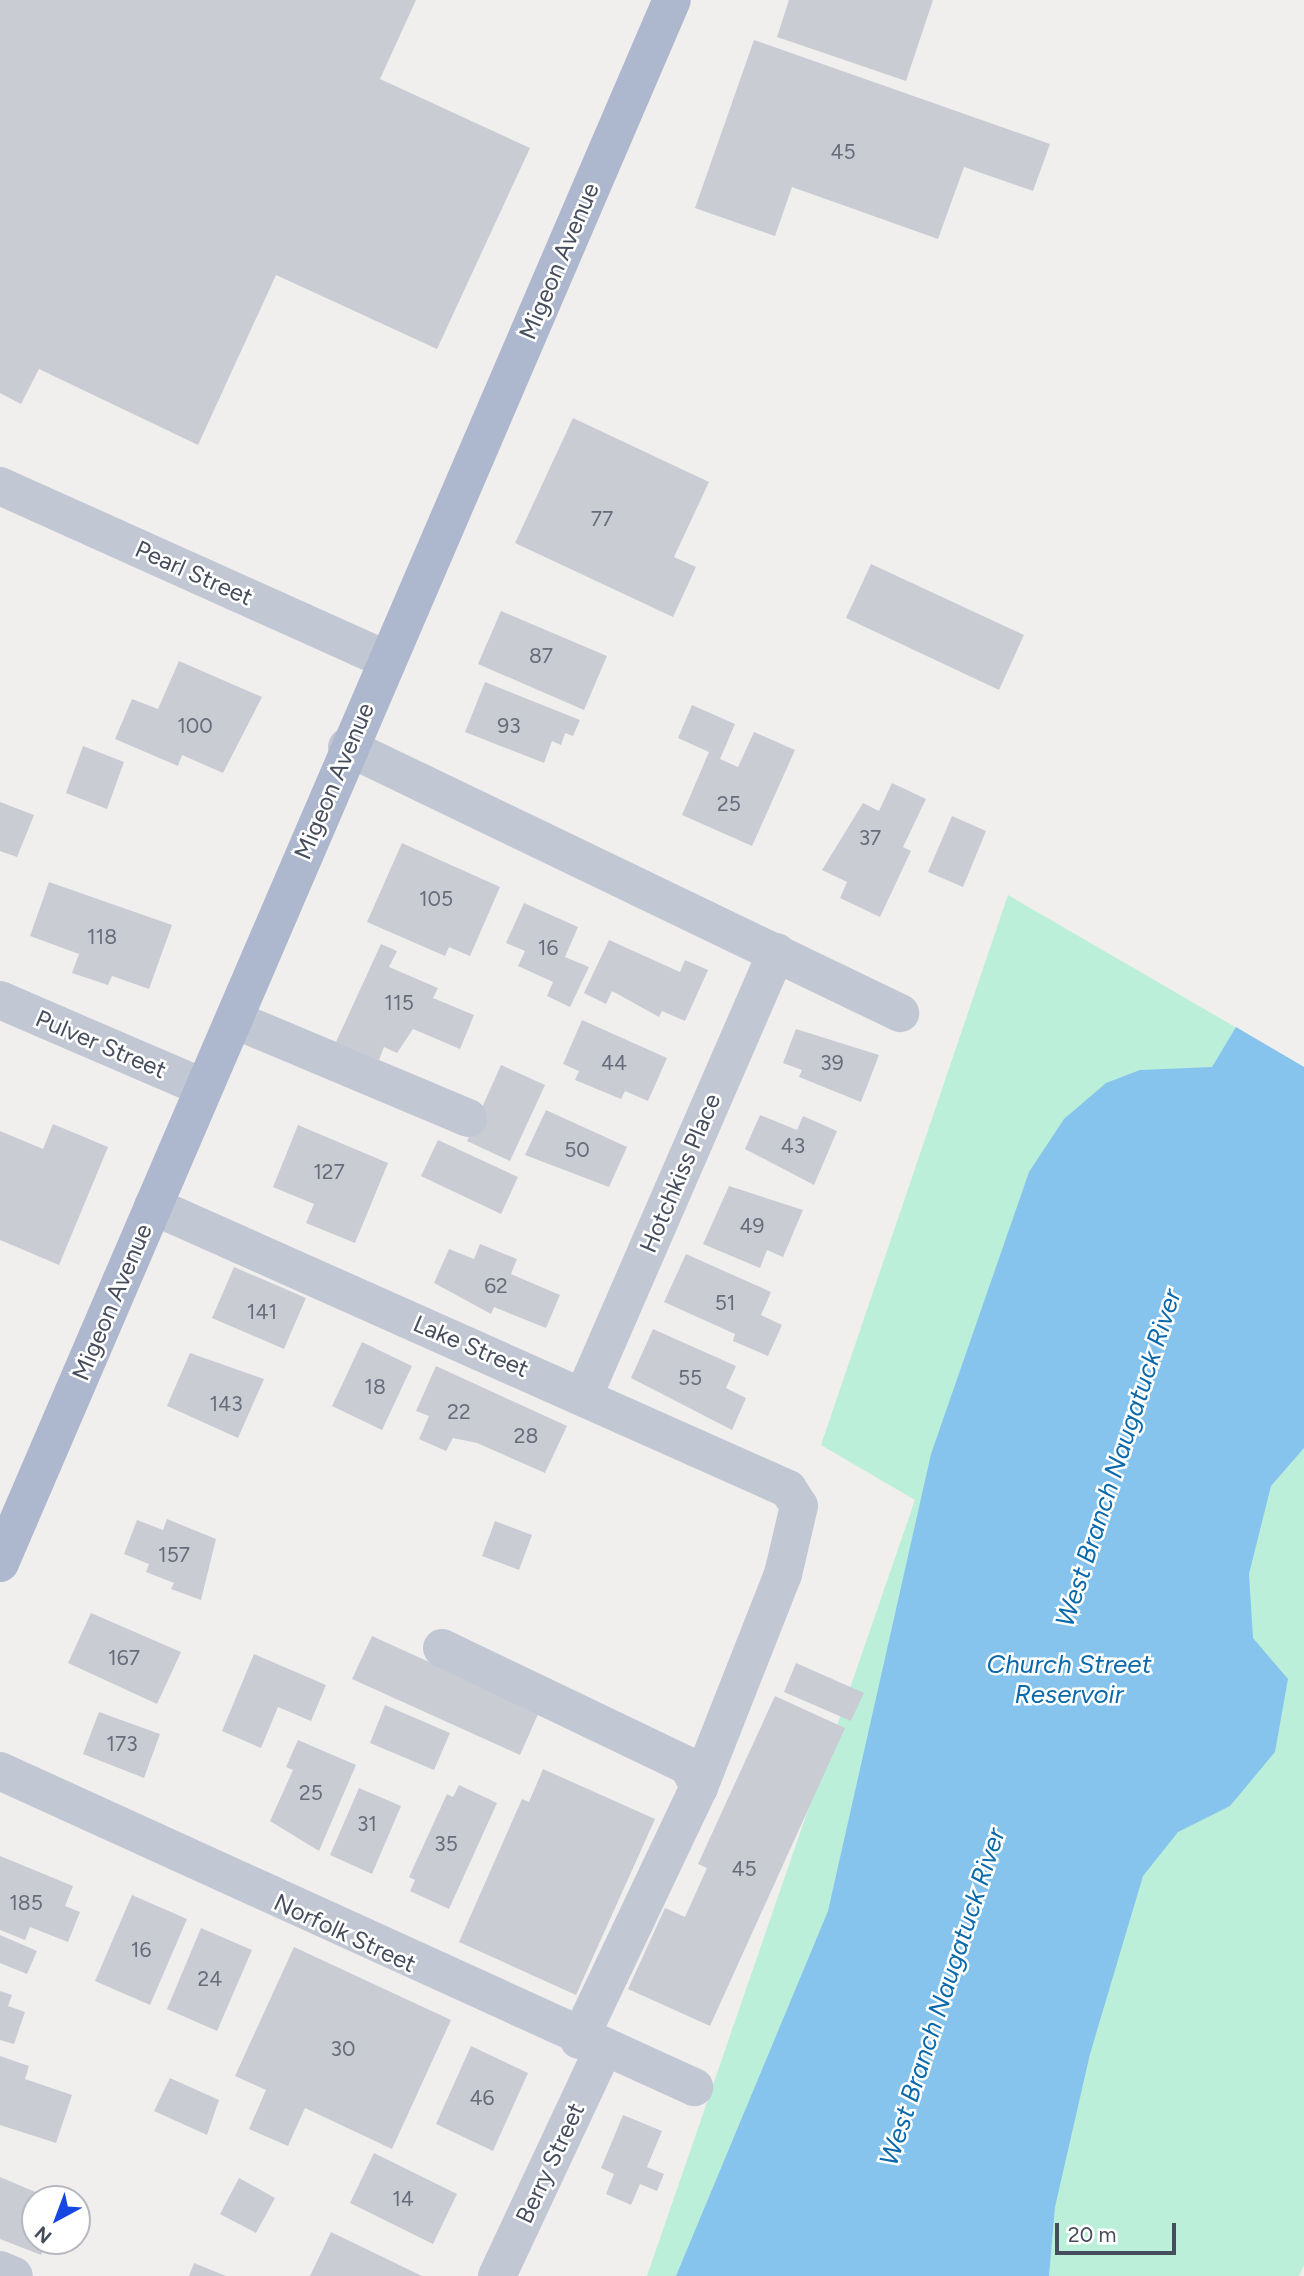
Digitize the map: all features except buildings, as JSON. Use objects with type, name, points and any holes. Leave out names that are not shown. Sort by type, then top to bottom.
[{"type":"main road","name":"Migeon Avenue","points":[[0,1563],[202,1087],[235,1020],[347,747],[672,0]]},
{"type":"street","name":"Pearl Street","points":[[0,486],[387,660]]},
{"type":"street","points":[[347,747],[900,1013]]},
{"type":"street","name":"Hotchkiss Place","points":[[584,1395],[777,952]]},
{"type":"street","name":"Pulver Street","points":[[0,1000],[202,1087]]},
{"type":"street","points":[[235,1020],[468,1118]]},
{"type":"street","name":"Lake Street","points":[[153,1206],[584,1395],[788,1489]]},
{"type":"street","name":"Berry Street","points":[[497,2276],[699,1787],[783,1574],[799,1506],[788,1489]]},
{"type":"street","points":[[442,1648],[688,1766],[699,1787]]},
{"type":"street","name":"Norfolk Street","points":[[0,1771],[591,2045],[694,2087]]},
{"type":"street","points":[[0,2270],[14,2276]]},
{"type":"green space","name":"Church Street Reservoir","points":[[1008,895],[1304,1067],[1304,2265],[1299,2276],[647,2276],[915,1500],[821,1445]]},
{"type":"water","name":"Church Street Reservoir","points":[[1236,1027],[1304,1067],[1304,1448],[1271,1486],[1249,1574],[1253,1638],[1288,1679],[1275,1752],[1230,1806],[1178,1832],[1143,1876],[1090,2054],[1055,2207],[1049,2276],[676,2276],[828,1911],[931,1454],[1029,1172],[1064,1119],[1106,1083],[1140,1070],[1212,1067]]},
{"type":"water label","name":"West Branch Naugatuck River","points":[[1119,1458]]},
{"type":"water label","name":"West Branch Naugatuck River","points":[[943,1997]]}]
